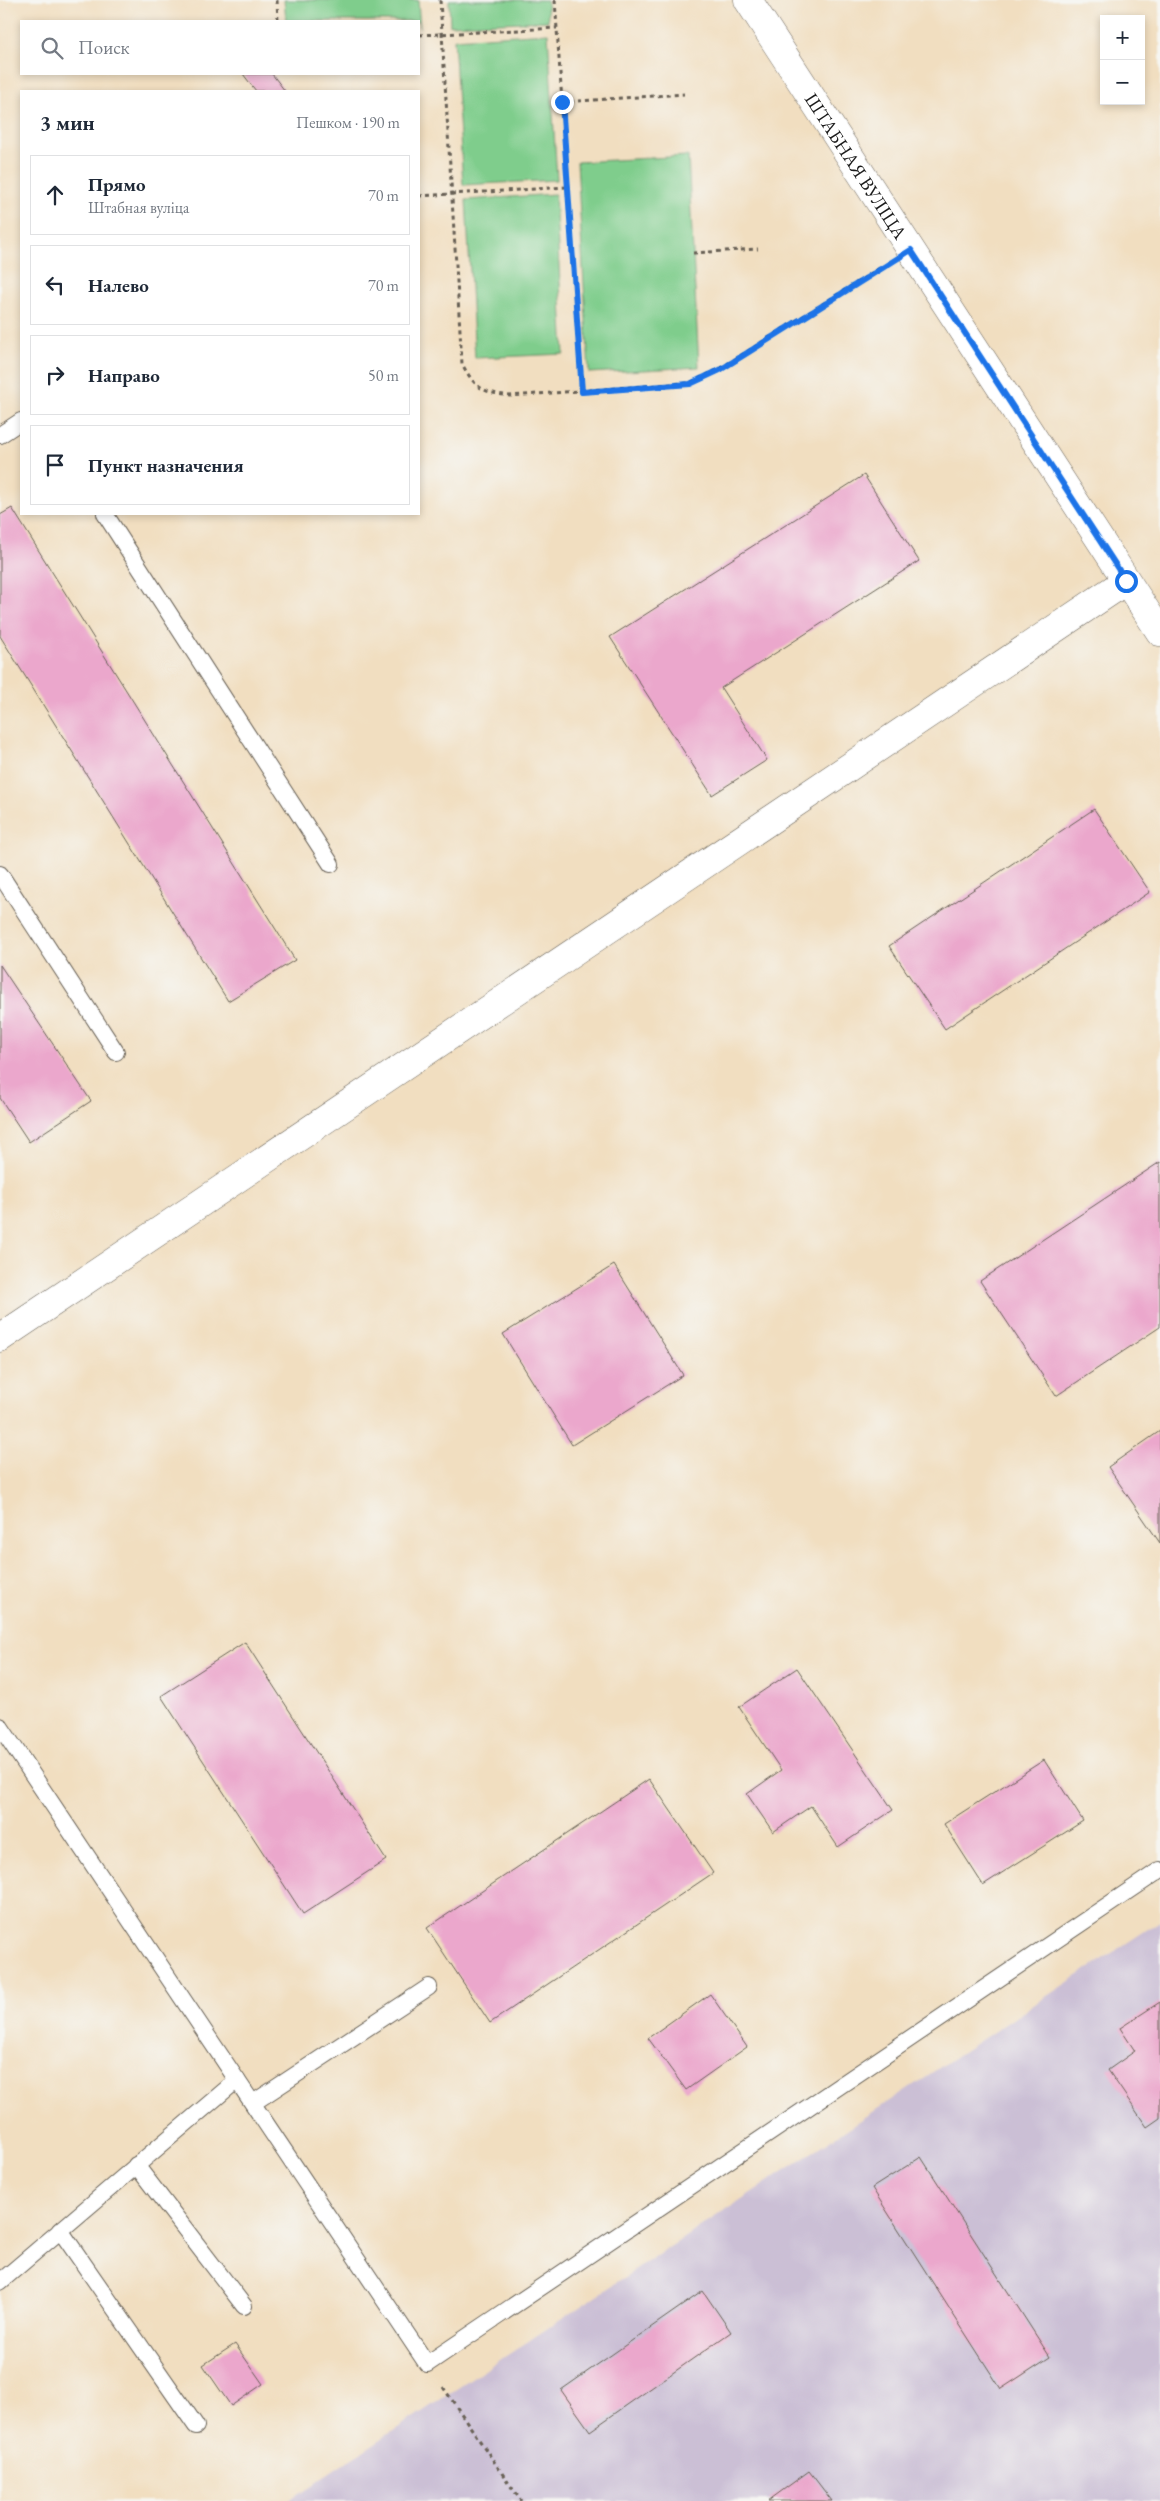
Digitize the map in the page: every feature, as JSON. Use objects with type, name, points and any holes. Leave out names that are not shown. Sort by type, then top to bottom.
[{"type":"street","name":"ШТАБНАЯ ВУЛІЦА","points":[[748,0],[1160,632]]},
{"type":"street","points":[[0,1338],[1126,581]]},
{"type":"lane","points":[[0,435],[20,422]]},
{"type":"lane","points":[[105,515],[331,864]]},
{"type":"lane","points":[[0,874],[116,1052]]},
{"type":"lane","points":[[0,1726],[427,2364],[1160,1870]]},
{"type":"lane","points":[[253,2103],[429,1986]]},
{"type":"lane","points":[[0,2282],[237,2080]]},
{"type":"lane","points":[[136,2165],[244,2306]]},
{"type":"lane","points":[[60,2230],[196,2426]]},
{"type":"path","points":[[277,0],[278,20]]},
{"type":"path","points":[[440,0],[462,364],[472,382],[489,393],[510,396],[690,384],[720,370],[911,250]]},
{"type":"path","points":[[556,0],[582,392]]},
{"type":"path","points":[[420,35],[557,28]]},
{"type":"path","points":[[562,102],[684,94]]},
{"type":"path","points":[[420,196],[567,187]]},
{"type":"path","points":[[693,253],[758,249]]},
{"type":"path","points":[[427,2364],[520,2501]]},
{"type":"shaded area","points":[[1160,1921],[1160,2501],[288,2501]]},
{"type":"green space","points":[[284,0],[418,0],[419,20],[286,20]]},
{"type":"green space","points":[[449,0],[547,0],[548,21],[450,25]]},
{"type":"green space","points":[[548,33],[557,180],[463,185],[454,39]]},
{"type":"green space","points":[[688,156],[699,367],[589,373],[577,162]]},
{"type":"green space","points":[[555,194],[564,354],[475,358],[466,200]]},
{"type":"building","points":[[244,75],[273,75],[284,90],[255,90]]},
{"type":"building","points":[[864,475],[919,561],[721,688],[767,760],[712,795],[610,637]]},
{"type":"building","points":[[12,508],[295,960],[228,1001],[0,636],[0,515]]},
{"type":"building","points":[[1094,809],[1150,892],[945,1029],[889,946]]},
{"type":"building","points":[[0,965],[91,1101],[29,1142],[0,1098]]},
{"type":"building","points":[[1160,1162],[1160,1327],[1056,1396],[980,1281]]},
{"type":"building","points":[[614,1265],[683,1375],[572,1445],[503,1334]]},
{"type":"building","points":[[1160,1431],[1160,1543],[1108,1467]]},
{"type":"building","points":[[245,1642],[386,1860],[303,1914],[161,1696]]},
{"type":"building","points":[[797,1668],[893,1810],[838,1847],[811,1806],[773,1832],[747,1794],[781,1770],[739,1707]]},
{"type":"building","points":[[1044,1760],[1083,1821],[983,1885],[944,1824]]},
{"type":"building","points":[[649,1779],[713,1873],[490,2023],[427,1928]]},
{"type":"building","points":[[710,1994],[747,2047],[686,2090],[648,2038]]},
{"type":"building","points":[[1160,2002],[1160,2118],[1147,2127],[1108,2070],[1135,2051],[1120,2028]]},
{"type":"building","points":[[921,2157],[1050,2357],[1001,2389],[872,2188]]},
{"type":"building","points":[[703,2291],[731,2332],[590,2431],[561,2390]]},
{"type":"building","points":[[235,2344],[263,2384],[231,2406],[203,2365]]},
{"type":"building","points":[[809,2471],[832,2501],[768,2501]]},
{"type":"route","points":[[562,102],[582,392],[690,384],[720,370],[836,294],[911,250],[1126,581]]}]
